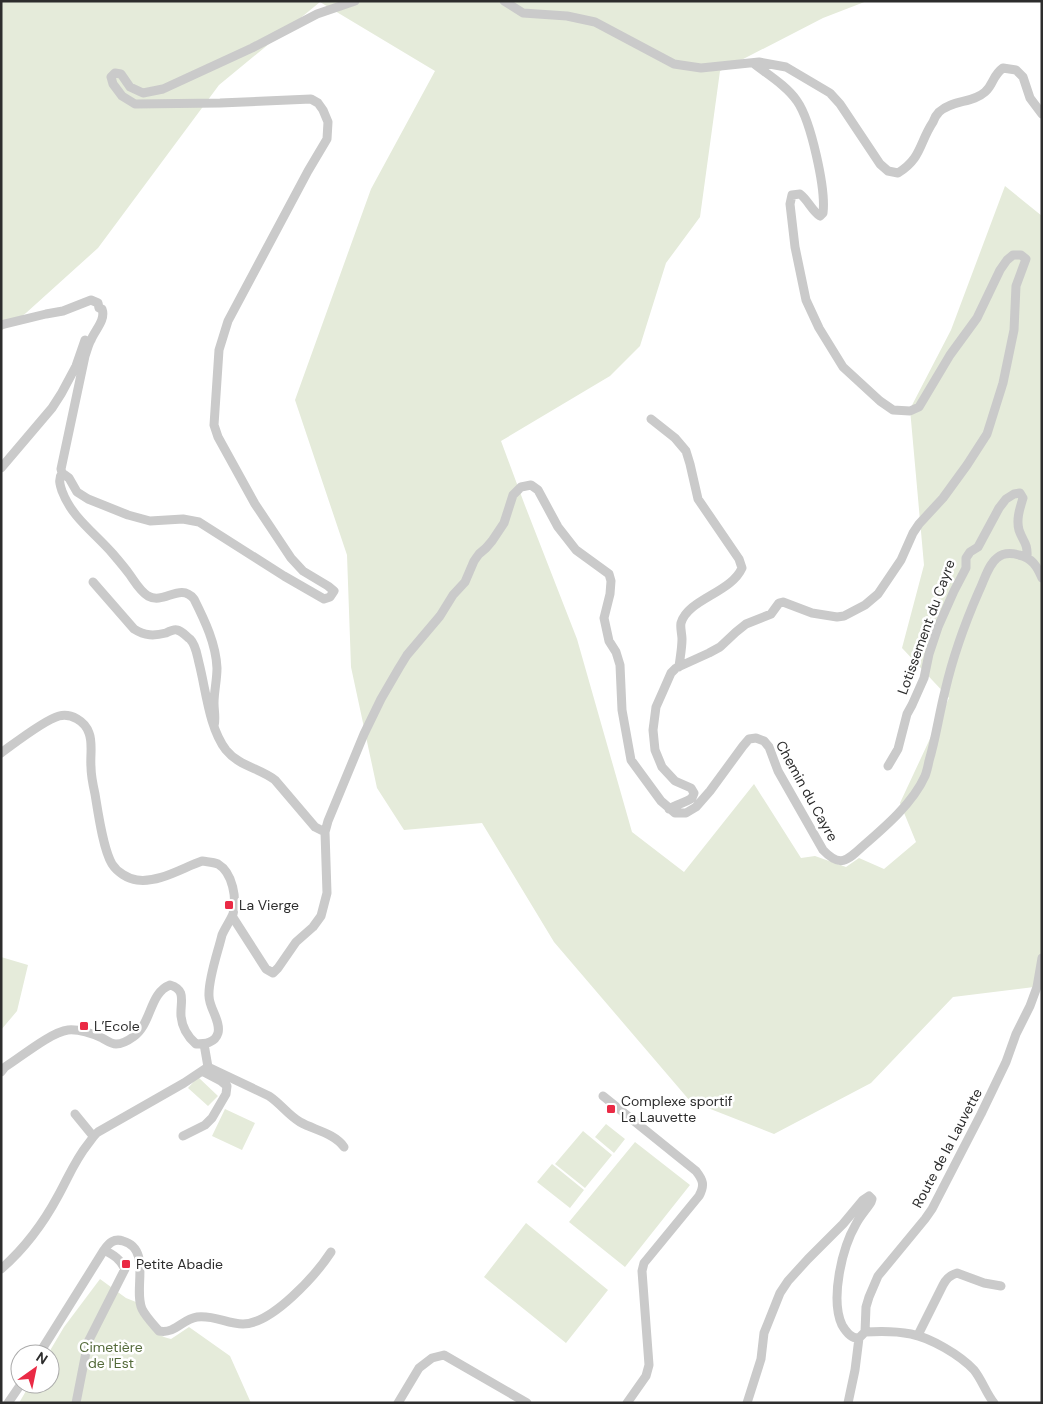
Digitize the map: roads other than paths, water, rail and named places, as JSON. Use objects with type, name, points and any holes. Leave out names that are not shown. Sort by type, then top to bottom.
[{"type":"street","points":[[62,473],[69,478],[77,492],[88,499],[128,515],[150,521],[183,519],[199,522],[324,600],[330,597],[334,591],[303,571],[291,558],[255,504],[218,437],[214,425],[219,350],[228,321],[308,170],[327,139],[328,122],[324,110],[311,99],[135,104],[122,96],[113,84],[111,77],[115,73],[120,74],[130,87],[143,93],[163,89],[252,48],[317,14],[355,1]]},
{"type":"street","points":[[504,1],[523,13],[567,16],[595,22],[674,64],[701,68],[759,62],[786,67],[830,93],[840,104],[880,164],[888,171],[898,173],[907,168],[916,157],[929,128],[939,112],[963,100],[975,99],[986,92],[996,74],[1003,68],[1016,70],[1023,77],[1030,98],[1042,114]]},
{"type":"street","points":[[232,916],[266,969],[273,973],[296,942],[313,927],[321,916],[327,893],[325,832],[364,734],[406,655],[440,616],[453,595],[465,582],[479,554],[499,531],[508,513],[513,495],[521,488],[530,485],[538,490],[558,527],[576,550],[610,574],[610,594],[604,618],[609,641],[616,652],[620,665],[622,710],[632,760],[661,801],[669,809],[692,798],[694,793],[691,788],[675,781],[662,767],[655,750],[653,730],[656,707],[671,673],[679,667],[720,647],[746,624],[771,614],[779,603],[783,602],[812,613],[844,616],[873,599],[901,560],[919,524],[943,498],[987,434],[1003,383],[1014,330],[1016,286],[1026,260],[1021,255],[1013,255],[1007,260],[1000,270],[977,318],[950,355],[919,407],[910,411],[893,410],[880,401],[843,367],[819,328],[806,300],[795,247],[790,204],[792,195],[800,194],[810,204],[815,213],[820,216],[822,213],[823,200],[815,147],[797,100],[753,63]]},
{"type":"street","points":[[1,325],[63,311],[91,300],[98,303],[98,317],[88,334],[76,366],[61,394],[52,408],[1,468]]},
{"type":"street","points":[[99,308],[102,309],[104,314],[85,356],[61,469],[61,486],[65,499],[78,519],[109,549],[146,595],[160,598],[184,592],[190,594],[194,599],[215,651],[217,670],[214,705],[216,720],[214,726]]},
{"type":"street","points":[[651,419],[675,438],[686,451],[698,499],[739,559],[742,568],[733,582],[688,612],[681,623],[682,639],[679,667]]},
{"type":"street","name":"Lotissement du Cayre","points":[[888,766],[898,748],[907,714],[924,678],[929,654],[938,627],[966,568],[966,558],[970,552],[978,547],[999,508],[1006,499],[1020,493],[1023,498],[1018,518],[1019,530],[1028,547],[1027,557]]},
{"type":"street","name":"Chemin du Cayre","points":[[669,809],[675,813],[686,813],[696,807],[749,739],[756,738],[764,741],[769,746],[778,771],[823,850],[830,858],[837,861],[853,856],[891,821],[914,794],[925,776],[932,753],[953,657],[990,568],[996,559],[1003,555],[1014,554],[1027,557]]},
{"type":"street","points":[[1027,557],[1037,566],[1042,578]]},
{"type":"street","points":[[93,582],[134,628],[142,634],[156,636],[175,630],[180,631],[192,641],[196,650],[214,726],[226,750],[233,758],[275,780],[315,827],[325,832]]},
{"type":"street","points":[[1,753],[52,718],[65,715],[78,719],[83,723],[90,735],[91,770],[99,816],[107,852],[116,869],[129,878],[155,880],[202,861],[211,862],[218,864],[224,869],[232,886],[234,902],[232,916],[222,935],[210,986],[210,1005],[219,1030],[214,1040],[209,1043],[196,1044],[190,1038],[181,1015],[182,995],[180,990],[170,985],[162,988],[142,1027],[138,1033],[128,1040],[117,1044],[85,1032],[62,1031],[50,1037],[1,1072]]},
{"type":"street","name":"Route de la Lauvette","points":[[848,1403],[866,1307],[873,1285],[932,1209],[982,1114],[1038,987],[1042,958]]},
{"type":"street","points":[[204,1044],[205,1069]]},
{"type":"street","points":[[183,1136],[205,1126],[226,1094],[227,1086],[205,1069]]},
{"type":"street","points":[[1,1269],[39,1226],[57,1197],[72,1166],[93,1136],[184,1084],[205,1069]]},
{"type":"street","points":[[205,1069],[269,1096],[278,1102],[289,1115],[336,1138],[344,1148]]},
{"type":"street","points":[[603,1096],[696,1170],[703,1184],[699,1196],[644,1264],[642,1272],[649,1365],[646,1376],[627,1403]]},
{"type":"street","points":[[75,1114],[93,1136]]},
{"type":"street","points":[[747,1403],[761,1359],[764,1333],[777,1299],[788,1281],[808,1259],[863,1200],[871,1197],[871,1202],[856,1224],[842,1257],[837,1308],[844,1328],[854,1338],[862,1335],[897,1332],[918,1335],[964,1361],[974,1371],[994,1403]]},
{"type":"street","points":[[45,1344],[110,1242],[118,1240],[128,1242],[135,1249],[139,1259],[139,1293],[142,1308],[159,1331],[166,1332],[173,1330],[187,1320],[199,1317],[220,1318],[241,1324],[255,1323],[277,1309],[309,1281],[331,1252]]},
{"type":"street","points":[[76,1403],[88,1342],[125,1269],[121,1261],[104,1250]]},
{"type":"street","points":[[918,1335],[942,1284],[953,1274],[957,1273],[984,1283],[1001,1286]]},
{"type":"street","points":[[398,1403],[418,1368],[432,1358],[444,1355],[527,1403]]},
{"type":"place","name":"La Vierge","points":[[229,905]]},
{"type":"place","name":"L’Ecole","points":[[84,1026]]},
{"type":"place","name":"Complexe sportif La Lauvette","points":[[611,1109]]},
{"type":"place","name":"Petite Abadie","points":[[126,1264]]},
{"type":"park label","name":"Cimetière de l'Est","points":[[111,1355]]}]
